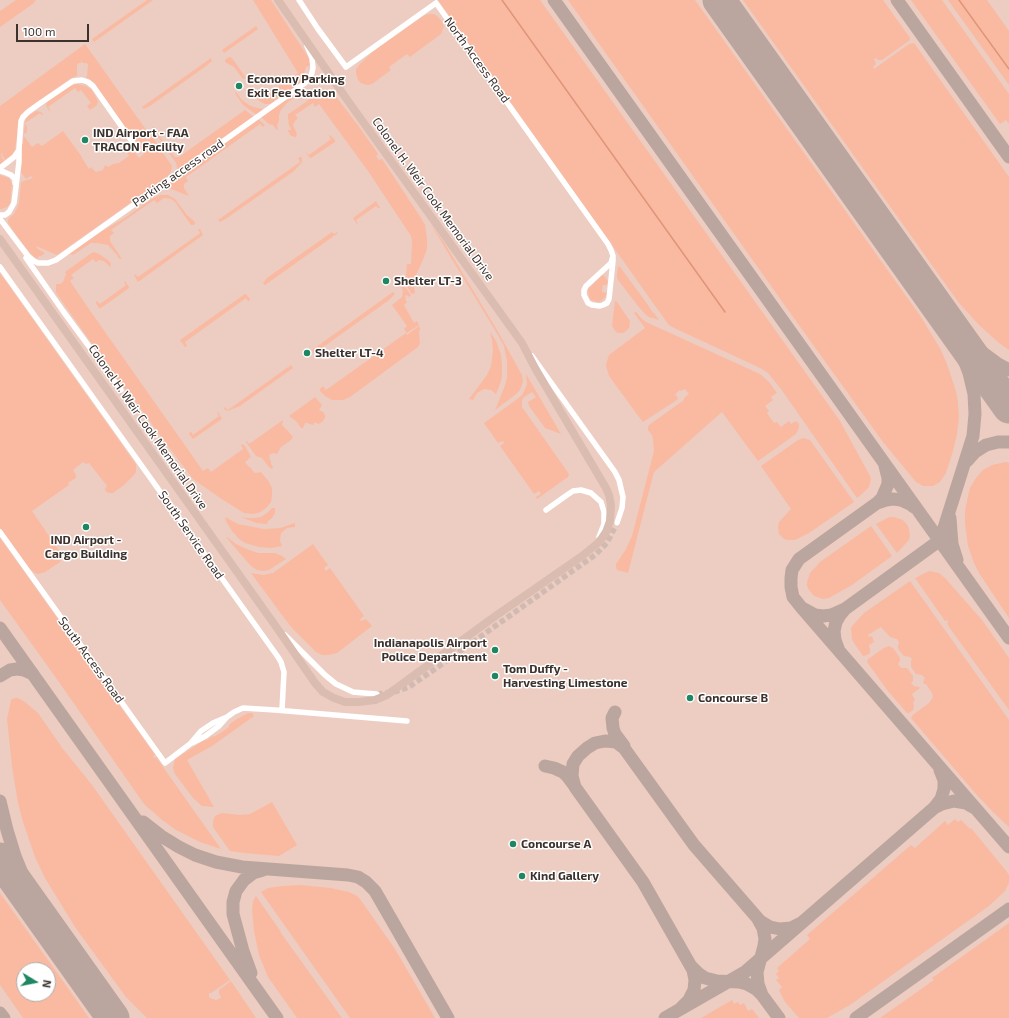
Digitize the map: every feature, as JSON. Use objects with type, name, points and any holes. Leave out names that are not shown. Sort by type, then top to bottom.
[{"type":"street","name":"Colonel H. Weir Cook Memorial Drive","points":[[0,239],[277,628],[318,688],[334,698],[350,702],[371,701],[381,698],[393,691],[494,617],[592,549],[606,532],[610,521],[611,505],[606,488],[535,368],[522,343],[348,101],[278,0]]},
{"type":"street","name":"North Access Road","points":[[299,0],[346,67],[436,3],[608,244],[613,256],[614,261],[610,295],[607,303],[603,305],[596,306],[588,303],[584,295],[586,286],[611,263],[613,256]]},
{"type":"street","name":"Parking access road","points":[[10,233],[34,262],[48,263],[56,260],[307,81],[312,74],[313,65],[312,58],[301,33]]},
{"type":"street","points":[[0,215],[5,215],[13,206],[19,162],[21,121],[23,117],[73,81],[79,79],[88,82],[93,86],[138,150]]},
{"type":"street","points":[[0,168],[14,157],[19,149]]},
{"type":"street","points":[[0,171],[13,177],[16,187]]},
{"type":"street","points":[[0,219],[63,311],[121,390]]},
{"type":"street","name":"South Service Road","points":[[0,267],[278,657],[284,672],[282,710]]},
{"type":"street","points":[[522,343],[615,472],[619,480],[622,497],[622,508],[617,523]]},
{"type":"street","points":[[546,510],[574,491],[584,490],[593,494],[602,505],[605,520],[600,536],[592,549]]},
{"type":"street","name":"South Access Road","points":[[0,532],[164,763],[190,744],[204,737],[219,726],[227,717],[242,708],[282,710]]},
{"type":"street","points":[[277,628],[336,684],[353,692],[376,694]]},
{"type":"street","points":[[282,710],[407,721]]},
{"type":"shaded area","points":[[0,0],[1009,0],[1009,1018],[0,1018]]},
{"type":"shaded area","points":[[16,0],[36,0],[34,3],[0,27],[0,11]]},
{"type":"shaded area","points":[[147,0],[153,0],[94,42],[92,39]]},
{"type":"shaded area","points":[[253,0],[271,0],[310,60],[311,65],[306,67],[301,83],[270,104],[265,104],[258,100],[249,87],[252,86],[259,96],[264,97],[298,73]]},
{"type":"shaded area","points":[[438,0],[540,0],[840,421],[871,479],[869,487],[863,493],[857,498],[781,389],[768,373],[668,324]]},
{"type":"shaded area","points":[[568,0],[695,0],[921,317],[941,350],[956,391],[959,418],[953,451],[946,473],[940,482],[933,486],[923,486],[916,482],[883,442]]},
{"type":"shaded area","points":[[743,0],[883,0],[910,40],[882,60],[878,60],[876,58],[874,59],[876,64],[873,67],[874,69],[909,44],[914,43],[1009,177],[1009,350],[979,325],[959,303]]},
{"type":"shaded area","points":[[911,0],[942,0],[1009,94],[1009,124],[1006,120],[1000,124]]},
{"type":"shaded area","points":[[948,0],[987,0],[1009,31],[1009,85]]},
{"type":"shaded area","points":[[428,14],[434,14],[441,20],[444,26],[441,34],[410,57],[407,54],[389,67],[391,70],[372,84],[367,85],[358,80],[356,69],[371,53]]},
{"type":"shaded area","points":[[256,26],[258,29],[224,53],[222,50]]},
{"type":"shaded area","points":[[85,44],[147,131],[150,131],[159,149],[172,166],[171,172],[168,176],[57,255],[36,246],[45,253],[37,259],[19,239],[8,223],[9,218],[14,214],[19,203],[21,182],[33,178],[31,176],[26,179],[20,171],[24,136],[32,147],[38,143],[42,146],[63,131],[89,169],[91,167],[96,172],[103,170],[105,165],[108,167],[119,163],[129,156],[122,147],[132,149],[139,158],[144,154],[95,84],[86,77],[88,64],[82,63],[82,59],[81,63],[77,65],[77,76],[71,78],[22,114],[19,121],[15,150],[12,156],[6,161],[1,153],[2,158],[5,161],[0,165],[0,106]]},
{"type":"shaded area","points":[[229,57],[232,58],[246,78],[243,79],[234,67],[225,62],[225,60]]},
{"type":"shaded area","points":[[211,58],[212,61],[206,66],[150,106],[144,109],[142,107]]},
{"type":"shaded area","points":[[77,84],[86,86],[92,90],[98,101],[97,105],[90,110],[87,106],[91,103],[81,90],[78,92],[75,88],[48,107],[50,110],[49,111],[46,105],[47,102],[70,86]]},
{"type":"shaded area","points":[[236,92],[242,100],[249,105],[263,110],[257,115],[243,105],[235,93]]},
{"type":"shaded area","points":[[328,92],[337,98],[360,128],[378,154],[376,156],[379,160],[382,159],[425,225],[427,249],[415,277],[415,293],[412,294],[403,281],[406,276],[407,264],[411,264],[411,236],[368,171],[319,104],[315,107],[313,103],[295,115],[298,118],[293,125],[297,134],[296,137],[291,136],[288,131],[291,130],[288,122],[288,114],[310,98],[323,98]]},
{"type":"shaded area","points":[[295,97],[281,110],[277,130],[273,125],[269,124],[261,117],[284,101]]},
{"type":"shaded area","points":[[245,110],[254,117],[178,170],[176,163],[152,128],[154,128],[174,156],[179,157]]},
{"type":"shaded area","points":[[36,111],[43,114],[42,115],[40,113],[25,123],[28,116]]},
{"type":"shaded area","points":[[258,119],[265,125],[263,127],[260,124],[186,177],[188,181],[184,184],[184,188],[189,196],[171,189],[161,189]]},
{"type":"shaded area","points":[[25,123],[27,132],[24,134]]},
{"type":"shaded area","points":[[330,135],[335,142],[310,158],[306,152],[309,155],[331,139],[329,136]]},
{"type":"shaded area","points":[[298,158],[302,158],[302,162],[294,171],[227,218],[220,222],[218,220],[300,162]]},
{"type":"shaded area","points":[[0,175],[9,178],[12,184],[10,204],[2,209],[0,209]]},
{"type":"shaded area","points":[[160,195],[168,195],[175,199],[187,215],[194,221],[194,225],[191,225],[175,202],[171,199],[164,198],[157,203],[154,200],[111,230],[114,233],[110,236],[110,241],[122,259],[118,258],[118,256],[108,245],[97,243],[91,243],[73,255],[67,255],[153,198]]},
{"type":"shaded area","points":[[376,201],[380,208],[376,206],[356,220],[357,224],[353,218]]},
{"type":"shaded area","points":[[430,223],[445,244],[497,330],[522,375],[523,382],[520,390],[495,410],[507,378],[507,361],[504,346]]},
{"type":"shaded area","points":[[198,229],[200,229],[203,235],[138,282],[134,275],[135,274],[138,277],[199,234]]},
{"type":"shaded area","points":[[332,232],[334,234],[337,232],[338,233],[265,285],[263,283],[267,278]]},
{"type":"shaded area","points":[[94,252],[108,260],[111,264],[110,267],[104,261],[99,260],[96,262],[93,259],[71,275],[74,278],[70,281],[203,471],[208,468],[211,472],[243,449],[242,444],[245,446],[251,457],[245,462],[255,473],[261,472],[272,488],[271,502],[262,511],[253,514],[244,513],[193,479],[133,398],[118,381],[59,297],[56,292],[56,284],[63,282],[66,274],[65,272]]},
{"type":"shaded area","points":[[619,266],[659,320],[646,315],[618,280],[617,274]]},
{"type":"shaded area","points":[[0,273],[136,465],[136,472],[134,475],[113,493],[109,493],[105,491],[105,489],[104,490],[107,486],[89,463],[86,464],[83,462],[73,470],[76,478],[68,483],[69,485],[32,511],[62,555],[60,562],[45,572],[38,574],[30,569],[0,528]]},
{"type":"shaded area","points":[[603,275],[608,282],[607,285],[603,285],[602,292],[607,293],[606,296],[598,302],[591,300],[588,289]]},
{"type":"shaded area","points":[[125,281],[129,288],[99,308],[96,302],[97,301],[100,304],[126,285],[124,282]]},
{"type":"shaded area","points":[[403,284],[411,295],[409,297],[407,295],[405,296],[407,302],[404,305],[414,323],[417,321],[419,325],[407,333],[404,329],[407,326],[392,305],[402,297],[403,291],[401,286]]},
{"type":"shaded area","points":[[393,292],[395,294],[389,300],[313,353],[312,350]]},
{"type":"shaded area","points":[[245,294],[250,299],[249,301],[246,298],[185,342],[187,346],[185,347],[180,340]]},
{"type":"shaded area","points":[[615,301],[630,321],[629,328],[623,333],[616,332],[612,326]]},
{"type":"shaded area","points":[[636,312],[646,322],[760,374],[769,382],[777,393],[771,397],[773,400],[765,406],[769,411],[767,413],[774,423],[777,422],[781,427],[789,421],[791,424],[796,421],[799,424],[799,428],[796,434],[758,461],[722,412],[654,472],[628,573],[617,570],[616,564],[626,549],[632,536],[654,451],[652,435],[648,430],[648,427],[684,400],[684,398],[689,394],[685,389],[680,390],[675,394],[678,398],[677,400],[643,422],[609,376],[606,366],[609,355],[645,328],[634,313]]},
{"type":"shaded area","points":[[419,326],[420,343],[418,347],[350,397],[343,400],[332,400],[320,391],[323,386],[326,390],[406,333],[407,335]]},
{"type":"shaded area","points":[[490,333],[496,341],[501,355],[502,377],[500,384],[496,394],[491,390],[484,389],[477,393],[473,400],[469,399],[487,375],[491,366],[493,351]]},
{"type":"shaded area","points":[[291,365],[293,368],[240,406],[228,411],[224,409],[225,407],[228,410]]},
{"type":"shaded area","points":[[526,374],[561,434],[545,428],[529,406],[528,402],[536,397],[532,392],[523,398],[522,407],[569,474],[568,477],[537,499],[536,497],[541,494],[539,491],[534,494],[500,446],[504,443],[503,441],[498,443],[484,423],[522,395],[527,384]]},
{"type":"shaded area","points":[[315,397],[322,405],[319,410],[323,412],[325,418],[318,424],[315,422],[313,425],[305,423],[303,428],[301,428],[296,421],[289,416]]},
{"type":"shaded area","points":[[218,412],[222,419],[193,439],[189,433],[191,432],[193,435],[219,416],[217,413]]},
{"type":"shaded area","points":[[283,420],[282,425],[293,437],[281,447],[277,454],[273,453],[269,455],[269,459],[273,467],[272,469],[262,458],[256,456],[246,442],[247,441],[249,444]]},
{"type":"shaded area","points":[[803,438],[810,440],[854,502],[809,533],[795,540],[787,540],[779,534],[778,527],[779,522],[791,509],[761,466]]},
{"type":"shaded area","points":[[1006,462],[1009,463],[1009,618],[974,563],[968,546],[965,524],[965,511],[968,496],[970,488],[976,478],[983,470],[992,465]]},
{"type":"shaded area","points":[[272,508],[275,508],[275,513],[267,524],[256,523],[241,517],[261,517]]},
{"type":"shaded area","points":[[225,517],[238,524],[264,529],[280,528],[295,523],[295,527],[287,528],[281,533],[280,541],[282,546],[271,548],[259,547],[245,543],[239,539],[232,531]]},
{"type":"shaded area","points":[[889,517],[903,520],[909,529],[910,537],[908,541],[897,553],[876,524]]},
{"type":"shaded area","points":[[871,526],[892,556],[852,585],[829,598],[823,599],[814,596],[807,586],[810,573],[820,562]]},
{"type":"shaded area","points":[[226,537],[247,549],[258,553],[275,553],[286,559],[269,570],[257,570],[250,565]]},
{"type":"shaded area","points":[[0,538],[155,755],[153,756],[154,758],[156,757],[221,849],[200,842],[176,830],[144,804],[0,600]]},
{"type":"shaded area","points":[[313,544],[328,565],[324,568],[326,571],[330,568],[364,616],[360,619],[361,621],[366,619],[372,626],[337,653],[328,655],[322,655],[316,652],[292,628],[251,573],[263,575],[273,573]]},
{"type":"shaded area","points":[[930,571],[939,573],[945,578],[982,620],[1009,658],[1009,710],[949,627],[947,623],[948,620],[945,621],[915,578]]},
{"type":"shaded area","points":[[910,581],[1009,720],[1009,827],[976,794],[911,718],[929,703],[933,697],[926,684],[923,682],[925,678],[922,675],[916,674],[911,667],[912,659],[904,656],[898,649],[899,642],[897,639],[890,637],[881,627],[868,635],[869,637],[872,636],[874,642],[869,645],[870,653],[863,656],[852,640],[851,628],[864,613]]},
{"type":"shaded area","points":[[889,646],[893,648],[900,658],[898,664],[901,668],[907,668],[913,676],[913,681],[911,683],[920,688],[912,694],[915,700],[913,702],[913,710],[909,713],[907,713],[888,691],[867,662],[868,659]]},
{"type":"shaded area","points":[[18,698],[25,702],[38,713],[63,749],[92,785],[230,980],[209,993],[210,998],[216,1000],[219,999],[221,997],[219,990],[231,981],[256,1018],[147,1018],[126,997],[75,927],[45,878],[35,857],[18,803],[12,767],[7,719],[11,700]]},
{"type":"shaded area","points":[[248,713],[252,713],[254,716],[212,746],[187,760],[214,807],[202,806],[193,798],[175,774],[173,768],[175,759],[206,739],[207,740],[213,736],[214,737],[228,728],[230,724],[237,719]]},
{"type":"shaded area","points":[[272,802],[297,845],[279,856],[230,851],[213,827],[215,816],[222,813],[240,815],[250,814]]},
{"type":"shaded area","points":[[955,819],[958,822],[961,820],[970,829],[971,828],[1007,872],[1009,875],[1009,882],[1005,891],[989,906],[850,1005],[827,1018],[799,1018],[785,1002],[779,990],[782,987],[776,980],[779,978],[776,974],[779,971],[777,968],[810,939],[807,935],[911,845],[915,848],[945,821],[948,825]]},
{"type":"shaded area","points":[[300,885],[331,888],[349,892],[357,896],[395,949],[435,1018],[350,1018],[261,892],[268,888]]},
{"type":"shaded area","points":[[0,893],[49,962],[16,962],[16,1002],[56,1002],[56,972],[89,1018],[23,1018],[0,985]]},
{"type":"shaded area","points":[[256,896],[281,932],[280,933],[342,1018],[297,1018],[268,977],[259,955],[254,931],[252,910],[253,901]]},
{"type":"shaded area","points":[[1009,923],[1009,1018],[880,1018],[934,980],[932,978]]},
{"type":"shaded area","points":[[732,1000],[734,1004],[738,1002],[740,1005],[744,1003],[748,1011],[752,1009],[759,1018],[701,1018]]},
{"type":"waterway","points":[[502,0],[725,312]]},
{"type":"waterway","points":[[959,0],[1009,69]]},
{"type":"taxiway","points":[[554,0],[1009,638]]},
{"type":"taxiway","points":[[718,0],[740,32]]},
{"type":"taxiway","points":[[897,0],[1009,157]]},
{"type":"taxiway","points":[[804,609],[815,615],[823,616],[831,615],[845,609],[939,540],[973,436],[975,414],[974,394],[969,373],[961,352],[938,310],[893,244]]},
{"type":"taxiway","points":[[952,322],[979,350],[1009,370]]},
{"type":"taxiway","points":[[967,461],[975,452],[986,445],[998,442],[1009,442]]},
{"type":"taxiway","points":[[877,503],[882,498],[888,484],[885,466]]},
{"type":"taxiway","points":[[914,507],[901,500],[893,499],[877,503],[799,559],[792,570],[791,587],[793,597],[1009,847]]},
{"type":"taxiway","points":[[950,518],[952,544],[957,560]]},
{"type":"taxiway","points":[[838,648],[834,631],[836,622],[845,609]]},
{"type":"taxiway","points":[[0,628],[277,1018]]},
{"type":"taxiway","points":[[0,676],[10,670],[17,669],[33,674]]},
{"type":"taxiway","points":[[615,712],[612,718],[613,728],[615,734],[624,746]]},
{"type":"taxiway","points":[[680,1009],[689,1000],[694,990],[695,980],[693,970],[643,882],[575,787],[572,776],[573,764],[578,756],[587,748],[595,743],[605,741],[616,742],[624,748],[694,845],[760,921],[770,927],[780,929],[791,928],[801,923]]},
{"type":"taxiway","points":[[545,766],[563,772],[574,785]]},
{"type":"taxiway","points":[[665,1018],[745,972],[934,808],[941,799],[944,789],[944,780],[940,770]]},
{"type":"taxiway","points":[[0,801],[15,856],[28,888],[40,911],[81,973]]},
{"type":"taxiway","points":[[934,808],[954,801],[966,803],[973,807]]},
{"type":"taxiway","points":[[143,822],[161,836],[179,847],[195,855],[216,862],[242,867],[348,875],[358,877],[366,882],[375,891],[448,1018]]},
{"type":"taxiway","points":[[251,973],[243,951],[233,914],[233,902],[236,891],[244,880],[253,873],[263,870]]},
{"type":"taxiway","points":[[856,1018],[1009,909]]},
{"type":"taxiway","points":[[758,919],[763,928],[765,939],[757,972],[758,984],[762,995],[779,1018]]},
{"type":"taxiway","points":[[691,966],[705,978],[717,981],[747,984],[756,989],[762,995]]},
{"type":"taxiway","points":[[108,1010],[114,1018]]},
{"type":"taxiway","points":[[0,1013],[4,1018]]},
{"type":"runway","points":[[719,0],[1009,407]]},
{"type":"runway","points":[[0,859],[113,1018]]},
{"type":"tunnel","points":[[377,694],[394,692],[409,687],[435,669],[595,555],[607,543],[617,523]]},
{"type":"place","name":"Economy Parking Exit Fee Station","points":[[239,86]]},
{"type":"place","name":"IND Airport - FAA TRACON Facility","points":[[85,140]]},
{"type":"place","name":"Shelter LT-3","points":[[386,281]]},
{"type":"place","name":"Shelter LT-4","points":[[307,353]]},
{"type":"place","name":"IND Airport - Cargo Building","points":[[86,527]]},
{"type":"place","name":"Indianapolis Airport Police Department","points":[[495,650]]},
{"type":"place","name":"Tom Duffy - Harvesting Limestone","points":[[495,676]]},
{"type":"place","name":"Concourse B","points":[[690,698]]},
{"type":"place","name":"Concourse A","points":[[513,844]]},
{"type":"place","name":"Kind Gallery","points":[[522,876]]}]
